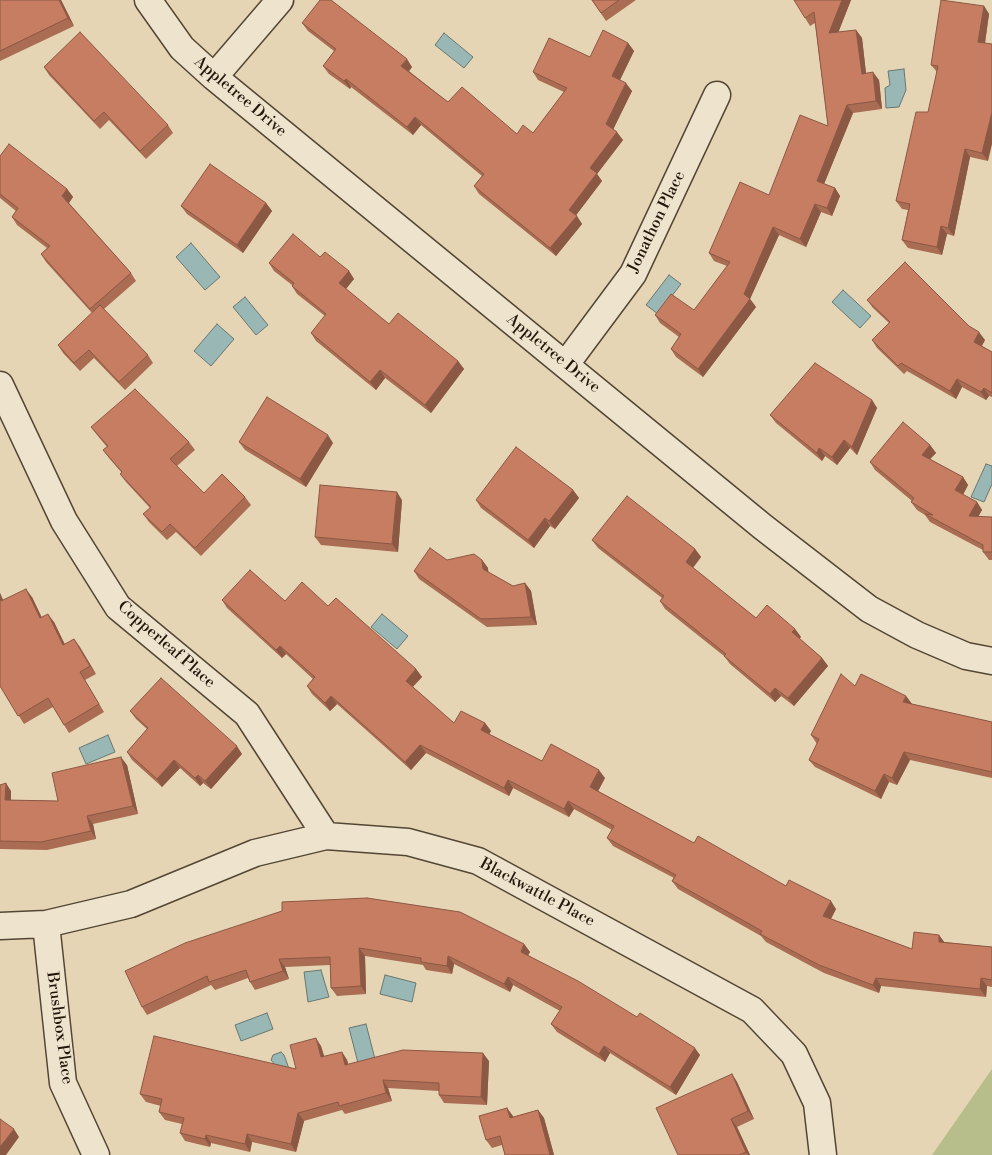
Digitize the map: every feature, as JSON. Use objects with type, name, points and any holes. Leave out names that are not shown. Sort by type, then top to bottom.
[{"type":"street","name":"Appletree Drive","points":[[148,0],[182,48],[214,77],[764,527],[869,609],[917,635],[966,656],[992,661]]},
{"type":"street","points":[[214,77],[280,0]]},
{"type":"street","name":"Jonathon Place","points":[[566,364],[634,274],[717,95]]},
{"type":"street","name":"Copperleaf Place","points":[[0,385],[64,520],[118,607],[247,714],[326,836]]},
{"type":"street","name":"Blackwattle Place","points":[[0,926],[46,924],[131,904],[255,853],[326,836],[408,842],[478,860],[752,1010],[794,1054],[817,1103],[823,1155]]},
{"type":"street","name":"Brushbox Place","points":[[46,924],[63,1083],[96,1155]]},
{"type":"green space","points":[[992,1069],[992,1155],[932,1155]]},
{"type":"water","points":[[444,33],[473,57],[464,68],[435,45]]},
{"type":"water","points":[[904,69],[906,90],[899,107],[886,108],[885,88],[890,85],[888,71]]},
{"type":"water","points":[[191,243],[220,277],[205,290],[176,257]]},
{"type":"water","points":[[669,275],[681,284],[658,314],[646,305]]},
{"type":"water","points":[[843,290],[871,316],[860,328],[832,302]]},
{"type":"water","points":[[245,297],[268,325],[256,335],[233,307]]},
{"type":"water","points":[[217,324],[234,339],[211,366],[194,351]]},
{"type":"water","points":[[986,464],[992,466],[992,484],[984,502],[971,497]]},
{"type":"water","points":[[382,614],[408,636],[397,649],[371,627]]},
{"type":"water","points":[[108,735],[115,752],[86,764],[79,748]]},
{"type":"water","points":[[321,970],[329,997],[308,1002],[304,972]]},
{"type":"water","points":[[385,975],[416,983],[412,1002],[380,994]]},
{"type":"water","points":[[267,1013],[273,1029],[241,1041],[235,1025]]},
{"type":"water","points":[[366,1024],[375,1059],[358,1063],[349,1028]]},
{"type":"water","points":[[281,1052],[284,1055],[297,1090],[271,1060],[273,1055]]},
{"type":"building","points":[[0,0],[59,0],[68,18],[0,51]]},
{"type":"building","points":[[320,0],[331,0],[407,59],[401,66],[448,102],[462,87],[517,134],[523,125],[533,133],[567,88],[533,72],[549,38],[590,57],[603,30],[628,43],[612,76],[626,83],[606,124],[617,132],[590,168],[597,173],[569,210],[577,216],[550,248],[474,186],[484,174],[415,117],[407,127],[346,79],[344,81],[323,66],[336,49],[302,23]]},
{"type":"building","points":[[592,0],[619,0],[601,13]]},
{"type":"building","points":[[794,0],[842,0],[829,33],[856,30],[862,74],[873,72],[876,101],[847,105],[817,181],[835,188],[827,208],[815,204],[800,239],[773,227],[744,294],[750,299],[698,369],[671,349],[681,334],[655,315],[671,294],[694,310],[730,262],[709,253],[740,182],[769,195],[800,115],[828,126],[814,12],[805,18]]},
{"type":"building","points":[[941,0],[984,6],[978,42],[992,44],[992,112],[982,153],[965,149],[948,228],[941,226],[937,247],[902,240],[910,204],[896,201],[916,112],[928,112],[938,66],[931,65]]},
{"type":"building","points":[[80,32],[168,125],[140,151],[104,112],[94,121],[44,67]]},
{"type":"building","points":[[9,144],[67,189],[62,196],[131,273],[90,309],[41,254],[50,246],[12,217],[18,208],[0,194],[0,156]]},
{"type":"building","points":[[210,164],[266,203],[237,245],[181,206]]},
{"type":"building","points":[[293,234],[320,257],[325,252],[349,271],[339,283],[389,324],[398,313],[458,361],[425,405],[380,370],[370,382],[311,333],[326,314],[292,286],[294,283],[269,263]]},
{"type":"building","points":[[905,262],[969,326],[979,332],[974,342],[992,352],[992,393],[984,388],[981,392],[957,379],[950,391],[901,363],[898,366],[872,340],[890,322],[867,300]]},
{"type":"building","points":[[100,305],[148,355],[119,382],[89,350],[74,363],[58,345]]},
{"type":"building","points":[[815,363],[872,400],[852,447],[844,440],[832,457],[819,448],[817,453],[770,415]]},
{"type":"building","points":[[135,389],[189,442],[170,459],[204,493],[222,474],[245,497],[195,548],[170,524],[162,532],[143,514],[151,507],[120,474],[122,472],[103,450],[108,446],[91,427]]},
{"type":"building","points":[[267,397],[328,435],[300,479],[239,442]]},
{"type":"building","points":[[903,422],[930,445],[922,455],[963,477],[955,490],[977,502],[969,516],[992,517],[992,552],[983,552],[983,545],[925,514],[933,515],[911,502],[914,498],[870,462]]},
{"type":"building","points":[[516,447],[573,490],[549,521],[545,518],[528,540],[476,500]]},
{"type":"building","points":[[320,485],[397,492],[392,544],[315,537]]},
{"type":"building","points":[[627,496],[695,549],[686,562],[756,618],[767,605],[795,629],[792,632],[822,658],[788,698],[775,688],[770,694],[724,656],[726,654],[660,601],[664,596],[592,540]]},
{"type":"building","points":[[430,548],[447,560],[474,554],[482,560],[483,569],[513,586],[525,583],[531,617],[481,619],[414,571]]},
{"type":"building","points":[[250,570],[285,601],[302,582],[328,606],[336,598],[416,669],[406,681],[454,723],[461,711],[485,723],[481,730],[542,761],[551,744],[599,770],[590,787],[694,843],[698,836],[786,886],[789,880],[831,901],[823,916],[912,949],[914,932],[939,935],[939,942],[992,947],[992,980],[981,978],[980,989],[876,978],[873,985],[819,965],[760,934],[762,931],[672,881],[676,875],[607,838],[614,826],[568,801],[564,809],[508,780],[504,788],[420,745],[405,762],[331,696],[325,703],[307,686],[315,677],[280,646],[276,650],[222,600]]},
{"type":"building","points":[[26,589],[40,618],[48,614],[63,645],[74,639],[90,666],[80,672],[99,704],[64,725],[48,698],[18,716],[0,686],[0,598],[1,601]]},
{"type":"building","points":[[841,674],[855,686],[861,674],[906,696],[903,702],[992,722],[992,772],[904,752],[892,778],[884,774],[875,791],[809,760],[819,739],[811,735]]},
{"type":"building","points":[[161,678],[237,746],[205,781],[198,775],[195,778],[174,760],[157,779],[127,752],[148,728],[130,711]]},
{"type":"building","points":[[121,757],[133,806],[87,816],[91,831],[41,842],[0,841],[0,785],[6,783],[5,800],[58,801],[52,773]]},
{"type":"building","points":[[367,898],[460,912],[524,944],[521,952],[578,981],[637,1017],[640,1013],[695,1048],[670,1087],[604,1046],[599,1054],[551,1024],[562,1007],[508,977],[504,984],[448,956],[447,966],[421,962],[421,958],[359,948],[361,986],[331,988],[330,957],[279,959],[283,971],[250,982],[246,970],[209,982],[207,976],[142,1007],[125,971],[185,943],[282,911],[282,902]]},
{"type":"building","points":[[154,1036],[296,1069],[290,1045],[316,1038],[321,1057],[342,1052],[345,1065],[403,1050],[483,1053],[481,1097],[439,1095],[439,1083],[383,1080],[386,1093],[339,1106],[338,1102],[298,1113],[291,1144],[247,1134],[245,1144],[206,1135],[205,1139],[180,1133],[184,1118],[159,1112],[162,1099],[140,1094]]},
{"type":"building","points":[[732,1074],[748,1111],[731,1119],[746,1152],[739,1155],[678,1155],[656,1108]]},
{"type":"building","points":[[507,1108],[510,1118],[538,1110],[550,1155],[505,1155],[500,1136],[486,1140],[479,1116]]},
{"type":"building","points":[[0,1119],[14,1129],[0,1147]]}]
